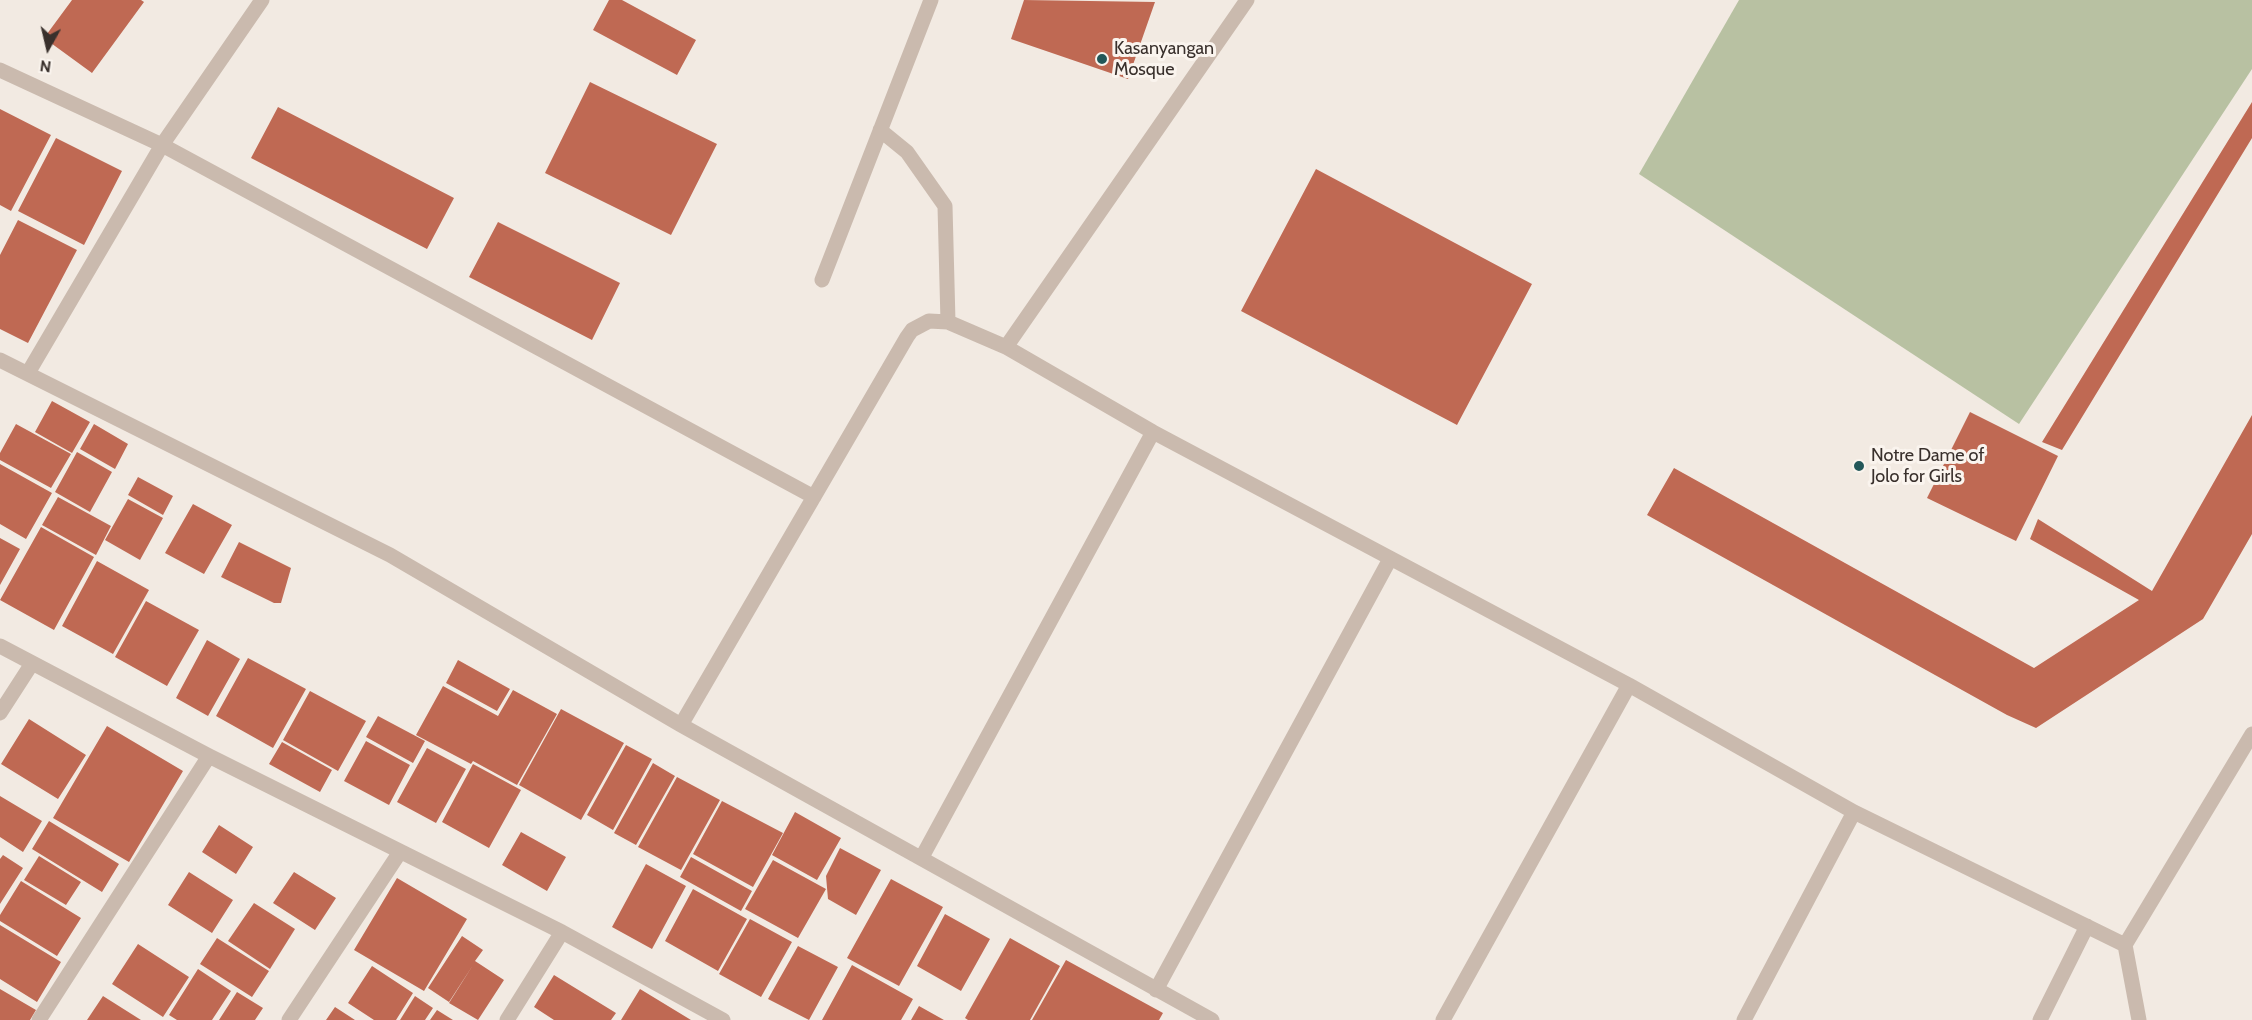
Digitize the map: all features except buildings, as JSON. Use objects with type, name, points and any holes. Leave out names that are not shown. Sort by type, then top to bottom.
[{"type":"street","points":[[28,373],[162,145],[262,0]]},
{"type":"street","points":[[822,280],[931,0]]},
{"type":"street","points":[[1006,347],[1247,0]]},
{"type":"street","points":[[0,70],[162,145],[814,497]]},
{"type":"street","points":[[880,130],[907,152],[945,206],[948,322]]},
{"type":"street","points":[[681,726],[912,330],[929,321],[948,322],[1006,347],[1153,432],[1629,686],[1854,812],[2125,945]]},
{"type":"street","points":[[2,364],[28,373],[390,555],[681,726],[922,857],[1212,1020]]},
{"type":"street","points":[[922,857],[1153,432]]},
{"type":"street","points":[[1156,990],[1390,559]]},
{"type":"street","points":[[0,646],[31,665],[209,756],[562,933],[723,1020]]},
{"type":"street","points":[[0,713],[31,665]]},
{"type":"street","points":[[1443,1020],[1629,686]]},
{"type":"street","points":[[2139,1020],[2125,945],[2252,734]]},
{"type":"street","points":[[39,1020],[209,756]]},
{"type":"street","points":[[1744,1020],[1854,812]]},
{"type":"street","points":[[289,1020],[400,852]]},
{"type":"street","points":[[2040,1020],[2086,926]]},
{"type":"street","points":[[507,1020],[562,933]]},
{"type":"green space","points":[[1739,0],[2252,0],[2252,69],[2019,424],[1639,174]]},
{"type":"place","name":"Kasanyangan Mosque","points":[[1102,59]]},
{"type":"place","name":"Notre Dame of Jolo for Girls","points":[[1859,466]]}]
